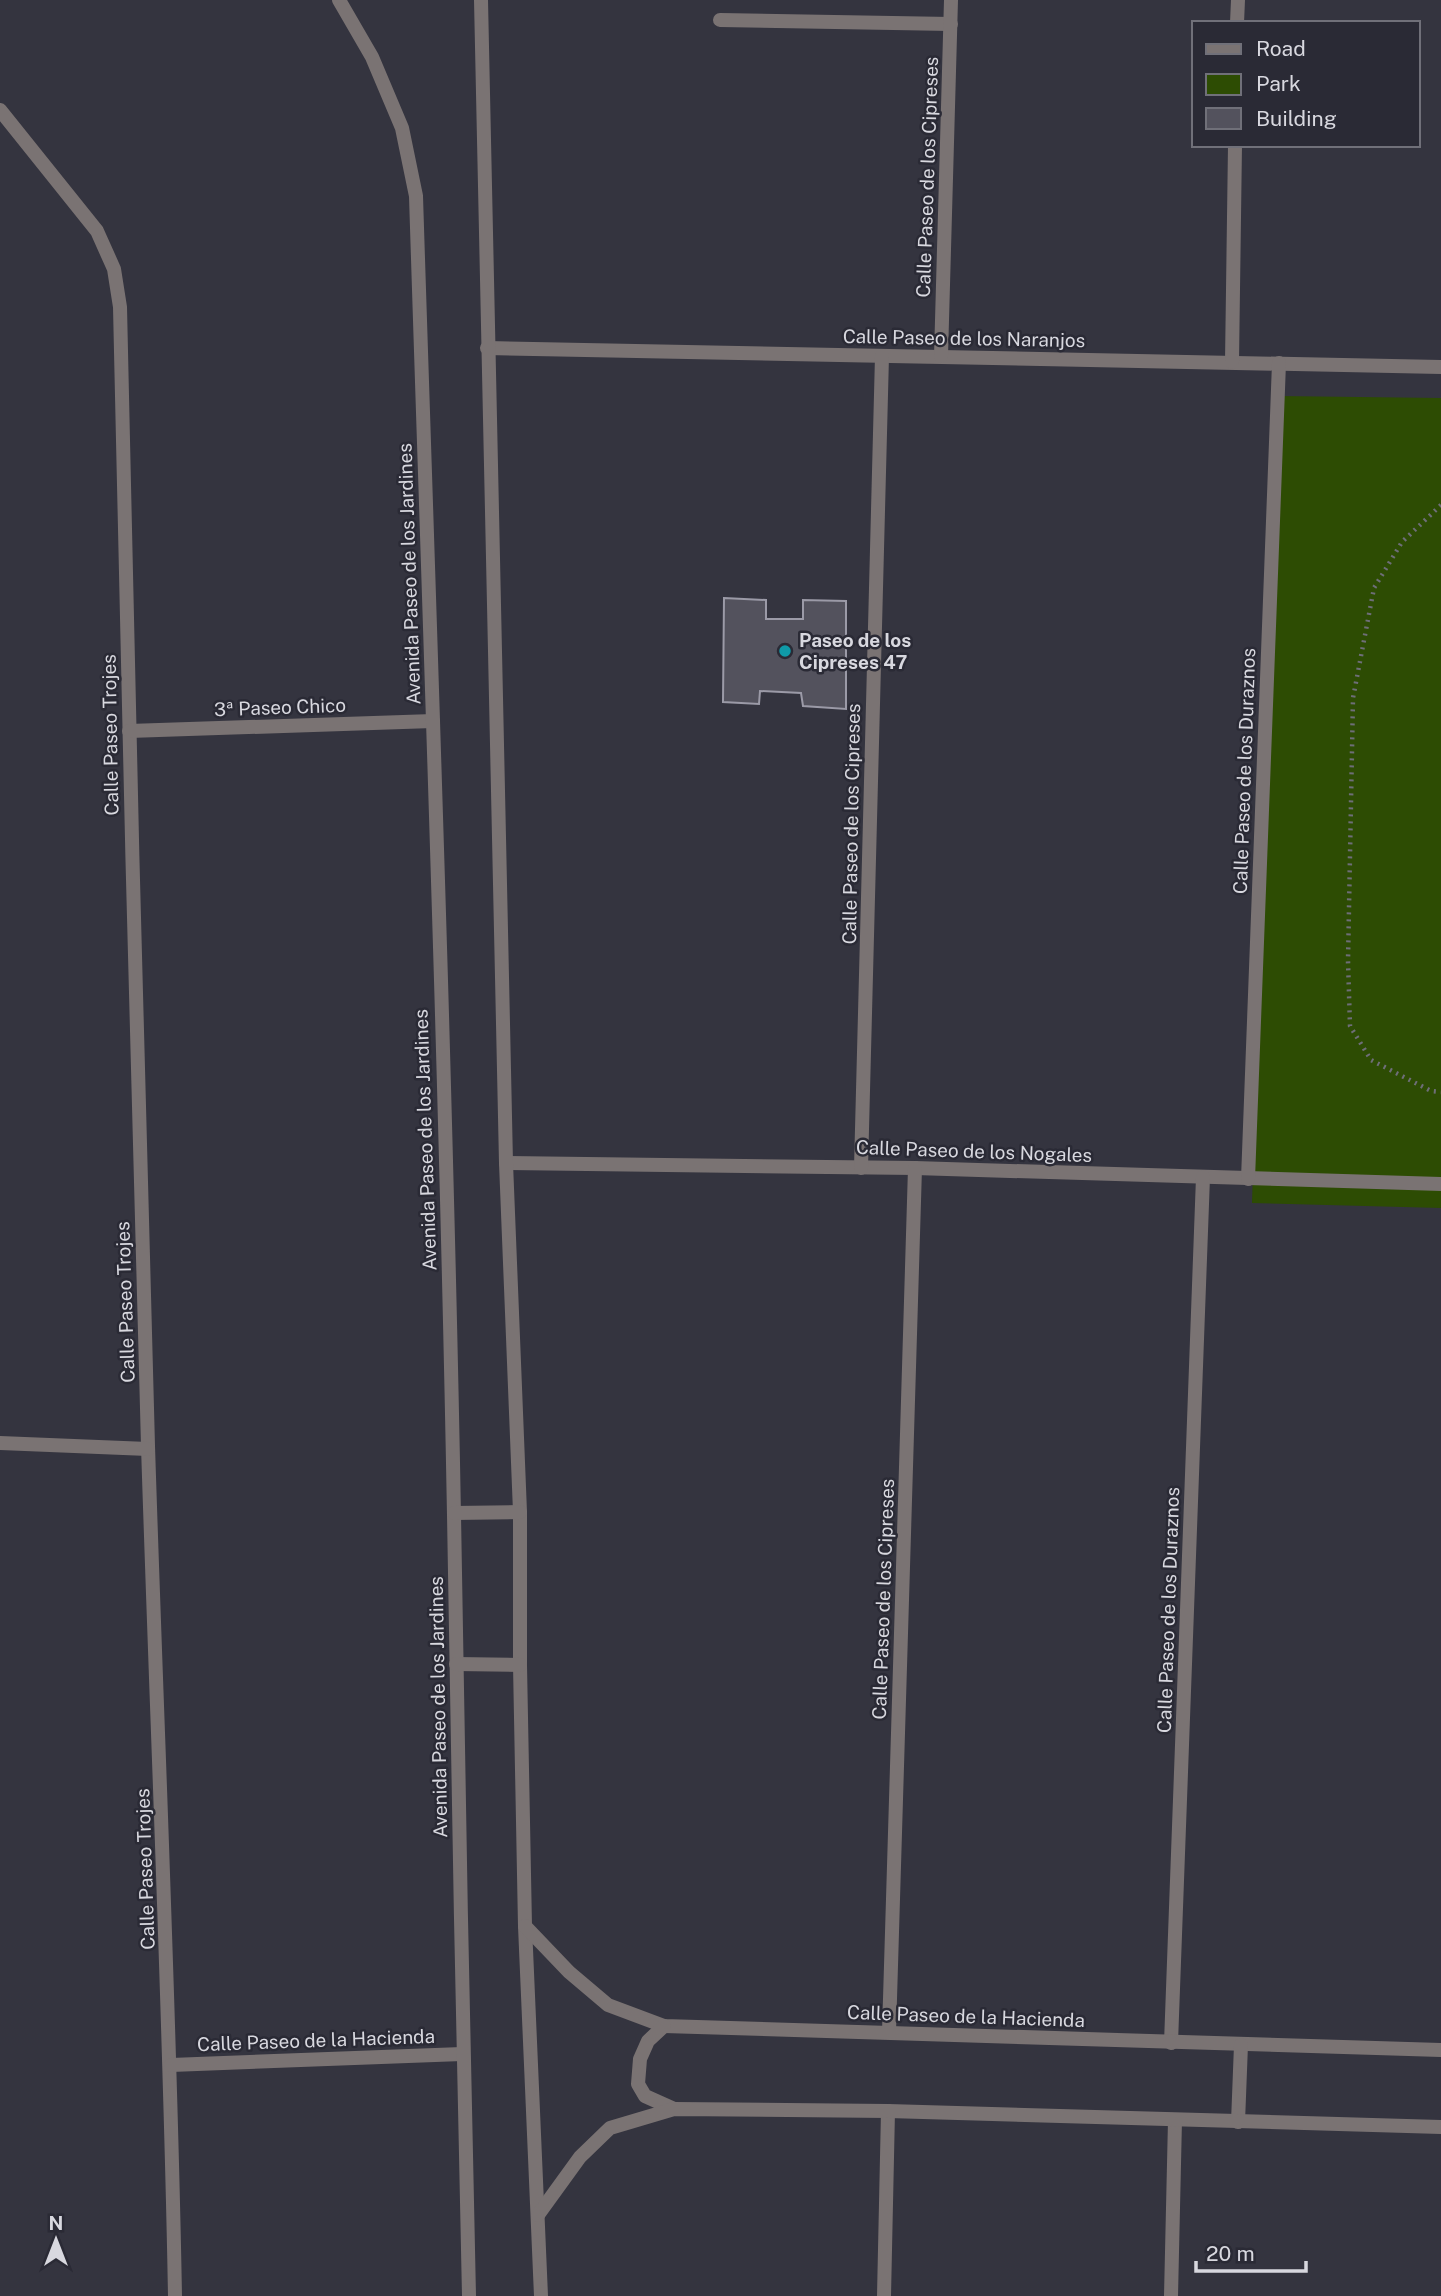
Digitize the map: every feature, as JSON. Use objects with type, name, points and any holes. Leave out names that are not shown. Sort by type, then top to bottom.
[{"type":"street","name":"Avenida Paseo de los Jardines","points":[[339,0],[372,57],[402,128],[416,196],[454,1513],[462,2054],[469,2296]]},
{"type":"street","points":[[481,0],[506,1163],[520,1512],[525,1926],[541,2296]]},
{"type":"street","name":"Calle Paseo de los Cipreses","points":[[941,356],[951,0]]},
{"type":"street","points":[[1237,21],[1238,0]]},
{"type":"street","points":[[720,20],[951,24]]},
{"type":"street","name":"Calle Paseo Trojes","points":[[0,110],[97,231],[114,269],[120,307],[148,1449],[171,2065],[175,2296]]},
{"type":"street","points":[[1232,362],[1235,147]]},
{"type":"street","name":"Calle Paseo de los Naranjos","points":[[487,348],[1441,367]]},
{"type":"street","name":"Calle Paseo de los Cipreses","points":[[861,1168],[882,356]]},
{"type":"street","name":"Calle Paseo de los Duraznos","points":[[1248,1179],[1279,363]]},
{"type":"street","name":"3ª Paseo Chico","points":[[129,731],[433,721]]},
{"type":"street","name":"Calle Paseo de los Nogales","points":[[506,1163],[915,1168],[1441,1184]]},
{"type":"street","name":"Calle Paseo de los Cipreses","points":[[889,2032],[915,1168]]},
{"type":"street","name":"Calle Paseo de los Duraznos","points":[[1171,2043],[1203,1177]]},
{"type":"street","points":[[0,1443],[148,1449]]},
{"type":"street","points":[[454,1513],[520,1512]]},
{"type":"street","points":[[456,1664],[520,1665]]},
{"type":"street","name":"Calle Paseo de la Hacienda","points":[[525,1926],[569,1972],[608,2005],[664,2026],[1441,2050]]},
{"type":"street","points":[[664,2026],[648,2041],[640,2059],[638,2084],[645,2096],[674,2109]]},
{"type":"street","points":[[1238,2122],[1241,2045]]},
{"type":"street","name":"Calle Paseo de la Hacienda","points":[[171,2065],[462,2054]]},
{"type":"street","points":[[538,2215],[580,2157],[610,2128],[674,2109],[888,2111],[1441,2127]]},
{"type":"street","points":[[884,2296],[888,2111]]},
{"type":"street","points":[[1171,2296],[1175,2120]]},
{"type":"path","points":[[1441,505],[1402,542],[1374,588],[1353,698],[1348,961],[1350,1026],[1371,1060],[1431,1091],[1441,1091]]},
{"type":"green space","points":[[1277,396],[1441,398],[1441,1208],[1252,1203]]},
{"type":"building","name":"Paseo de los Cipreses 47","points":[[724,598],[766,600],[766,619],[803,619],[803,600],[846,601],[846,709],[803,706],[801,693],[760,691],[759,704],[723,702]]},
{"type":"place","name":"Paseo de los Cipreses 47","points":[[785,651]]}]
